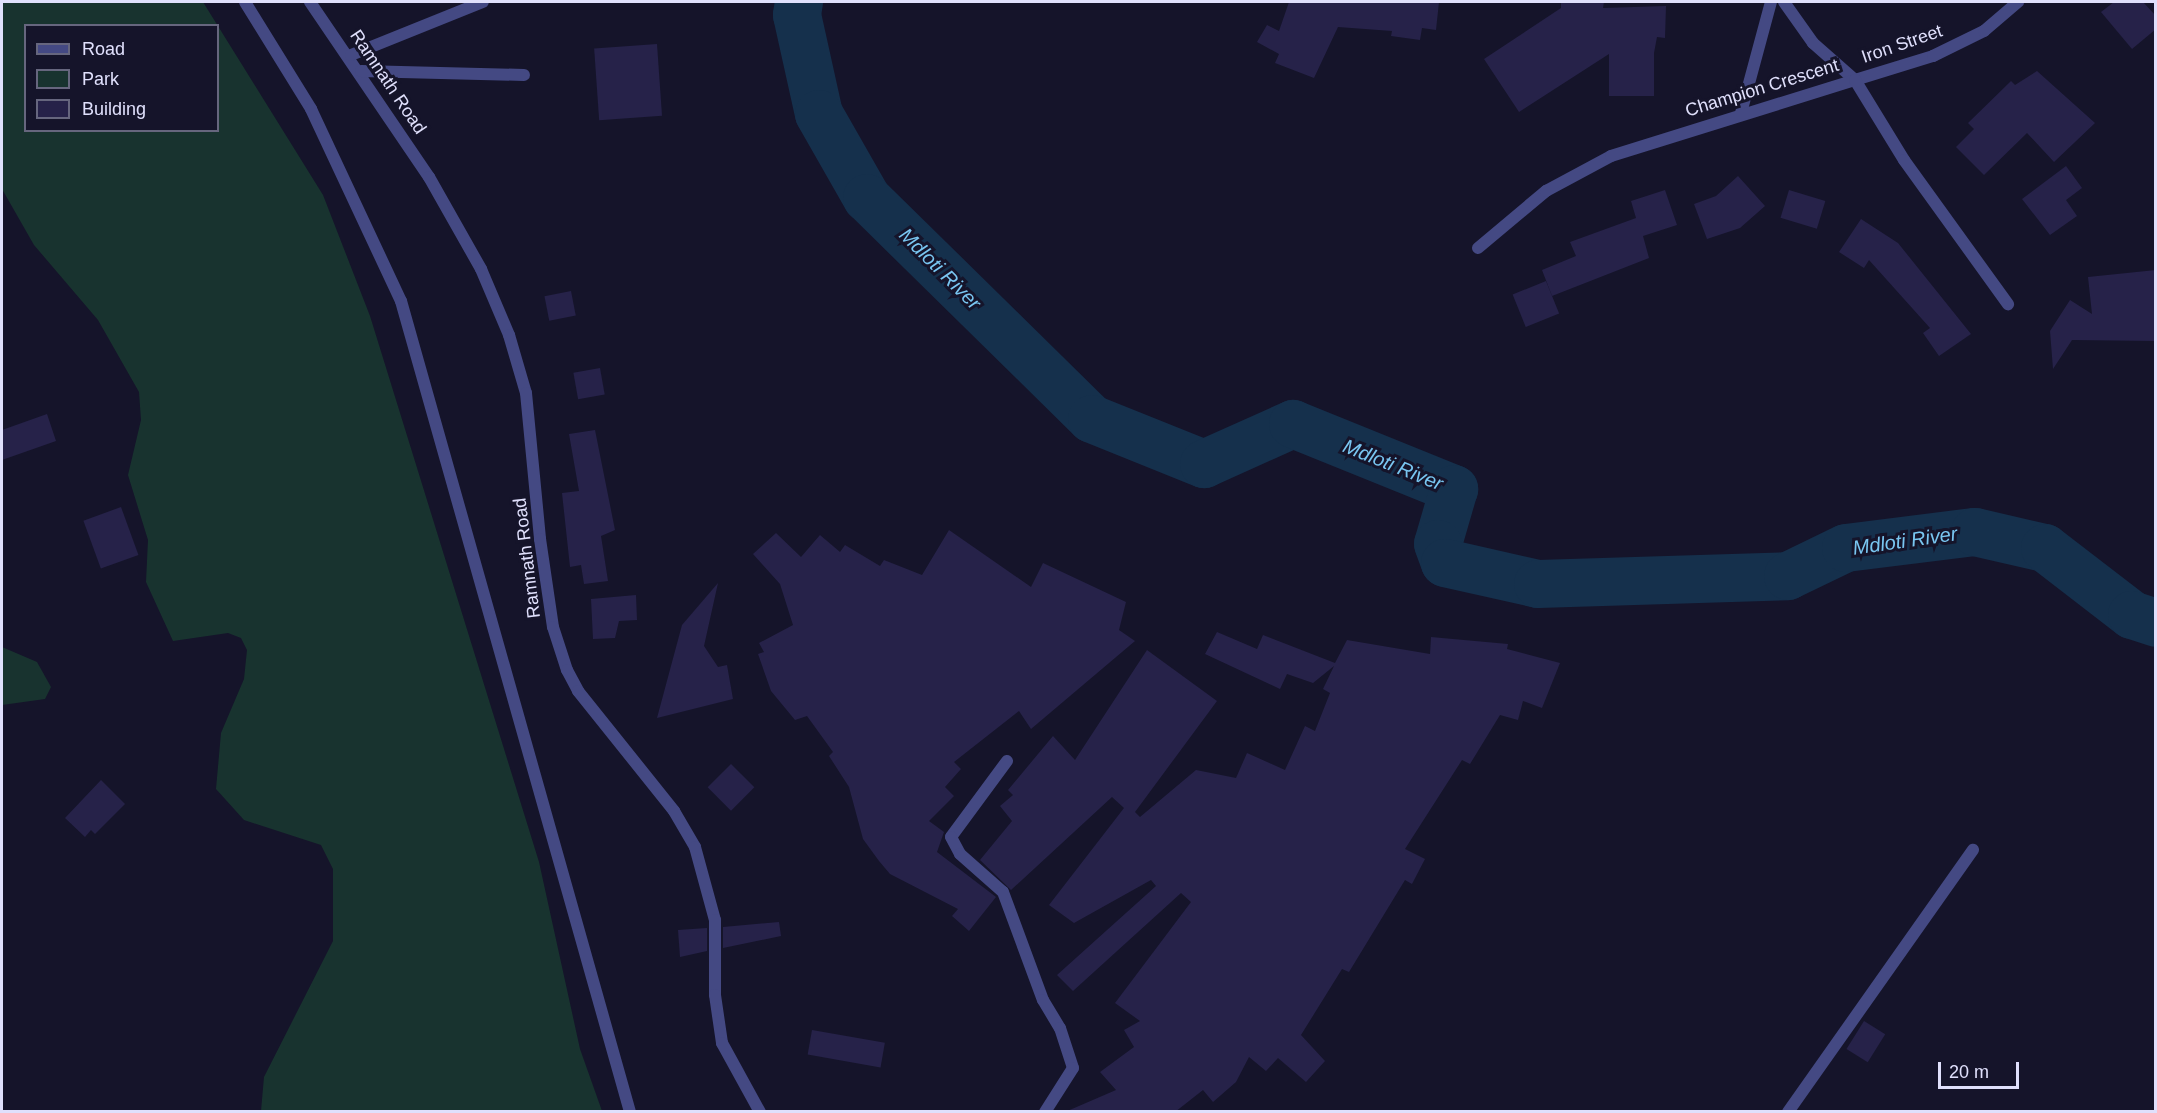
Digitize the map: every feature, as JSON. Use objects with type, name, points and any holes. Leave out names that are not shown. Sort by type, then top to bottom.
[{"type":"street","points":[[245,2],[311,109],[401,301],[630,1112]]},
{"type":"street","name":"Ramnath Road","points":[[310,2],[351,55],[482,269],[508,335],[526,393],[540,539],[563,659],[578,691],[653,782],[695,847],[715,920],[715,995],[722,1043],[760,1112]]},
{"type":"street","points":[[351,55],[483,2]]},
{"type":"street","points":[[1741,113],[1771,2]]},
{"type":"street","name":"Iron Street","points":[[1784,2],[1813,43],[1855,80],[1933,56],[1984,31],[2018,2]]},
{"type":"street","points":[[361,71],[525,75]]},
{"type":"street","name":"Champion Crescent","points":[[1478,248],[1546,190],[1579,171],[1741,113],[1855,80],[1904,160],[2008,304]]},
{"type":"street","points":[[1007,760],[951,837],[960,854],[1003,892],[1043,1000],[1060,1028],[1073,1068],[1045,1112]]},
{"type":"street","points":[[1788,1112],[1973,850]]},
{"type":"green space","points":[[2,2],[203,2],[217,24],[24,24],[24,132],[219,132],[219,28],[323,195],[370,316],[539,862],[580,1049],[602,1111],[261,1111],[264,1077],[333,941],[333,869],[321,845],[244,820],[216,789],[221,733],[244,679],[247,650],[241,638],[228,633],[173,641],[146,582],[148,540],[128,475],[141,420],[139,392],[98,320],[34,245],[2,189]]},
{"type":"green space","points":[[2,647],[37,662],[51,687],[45,699],[2,705]]},
{"type":"building","points":[[1289,2],[1439,2],[1436,30],[1422,28],[1420,40],[1391,36],[1392,31],[1338,27],[1314,78],[1275,63],[1279,54],[1257,42],[1267,25],[1279,31]]},
{"type":"building","points":[[1561,2],[1604,2],[1603,8],[1666,6],[1665,38],[1657,37],[1654,53],[1654,96],[1609,96],[1609,54],[1519,112],[1484,59],[1561,8]]},
{"type":"building","points":[[2114,2],[2143,2],[2156,16],[2156,29],[2132,49],[2101,12]]},
{"type":"building","points":[[657,44],[662,116],[599,120],[594,48]]},
{"type":"building","points":[[2037,71],[2095,123],[2054,162],[2027,133],[1984,175],[1956,147],[1974,129],[1968,123],[2011,81],[2015,85]]},
{"type":"building","points":[[2066,166],[2082,188],[2066,200],[2077,216],[2050,235],[2022,199]]},
{"type":"building","points":[[1738,176],[1765,206],[1740,228],[1707,239],[1694,204],[1716,196]]},
{"type":"building","points":[[1665,190],[1677,225],[1643,236],[1649,258],[1552,296],[1542,270],[1576,256],[1570,242],[1636,218],[1631,201]]},
{"type":"building","points":[[1789,190],[1825,201],[1817,229],[1781,218]]},
{"type":"building","points":[[1861,219],[1898,243],[1971,334],[1939,356],[1923,333],[1930,328],[1869,260],[1864,268],[1839,252]]},
{"type":"building","points":[[2156,270],[2156,341],[2072,340],[2053,369],[2050,331],[2070,300],[2092,314],[2088,277]]},
{"type":"building","points":[[1546,281],[1559,313],[1526,327],[1513,294]]},
{"type":"building","points":[[571,291],[576,316],[549,321],[544,296]]},
{"type":"building","points":[[600,368],[605,395],[578,399],[573,373]]},
{"type":"building","points":[[47,414],[56,441],[2,460],[2,430]]},
{"type":"building","points":[[595,430],[615,530],[601,536],[608,581],[584,584],[581,565],[570,567],[562,493],[579,491],[569,434]]},
{"type":"building","points":[[121,507],[138,555],[101,569],[83,521]]},
{"type":"building","points":[[949,530],[1031,587],[1043,563],[1126,602],[1119,630],[1135,641],[1031,729],[1019,711],[954,762],[961,769],[945,787],[954,796],[929,821],[944,832],[937,852],[996,897],[969,931],[952,916],[958,909],[890,874],[879,861],[863,839],[849,787],[829,756],[833,752],[807,716],[795,720],[771,691],[758,654],[764,652],[759,643],[793,625],[780,584],[753,554],[776,533],[801,557],[820,535],[840,552],[845,545],[880,566],[884,560],[922,575]]},
{"type":"building","points":[[718,583],[704,646],[718,667],[727,665],[733,699],[657,718],[682,625]]},
{"type":"building","points":[[636,595],[637,620],[619,621],[615,638],[593,639],[591,599]]},
{"type":"building","points":[[1217,632],[1257,649],[1263,635],[1335,663],[1347,640],[1430,654],[1431,637],[1508,644],[1507,649],[1560,663],[1542,708],[1523,701],[1518,720],[1500,715],[1470,764],[1462,760],[1405,849],[1425,859],[1412,884],[1405,880],[1349,972],[1342,969],[1301,1035],[1325,1061],[1306,1082],[1278,1058],[1266,1071],[1249,1057],[1236,1082],[1213,1102],[1203,1090],[1175,1112],[1065,1112],[1116,1090],[1100,1072],[1134,1047],[1124,1030],[1140,1021],[1115,1003],[1191,902],[1181,893],[1073,991],[1057,975],[1156,886],[1151,880],[1074,923],[1049,905],[1124,808],[1112,797],[1011,890],[980,860],[1012,821],[1000,806],[1013,795],[1008,790],[1053,736],[1075,760],[1147,650],[1217,701],[1135,812],[1140,817],[1196,770],[1236,778],[1247,753],[1285,770],[1305,726],[1315,731],[1330,693],[1323,689],[1334,666],[1313,683],[1287,674],[1280,689],[1205,654]]},
{"type":"building","points":[[731,764],[754,787],[731,811],[708,787]]},
{"type":"building","points":[[101,780],[125,804],[95,834],[91,830],[85,837],[65,818]]},
{"type":"building","points":[[779,922],[781,936],[723,948],[723,927]]},
{"type":"building","points":[[707,928],[707,951],[680,957],[678,930]]},
{"type":"building","points":[[1864,1021],[1885,1034],[1868,1062],[1847,1049]]},
{"type":"building","points":[[812,1030],[885,1043],[881,1067],[808,1055]]},
{"type":"waterway","name":"Mdloti River","points":[[799,2],[797,15],[819,114],[867,198],[1092,419],[1204,464],[1293,424],[1454,489],[1438,544],[1445,563],[1538,584],[1788,576],[1846,548],[1975,532],[2045,548],[2132,615],[2156,623]]}]
